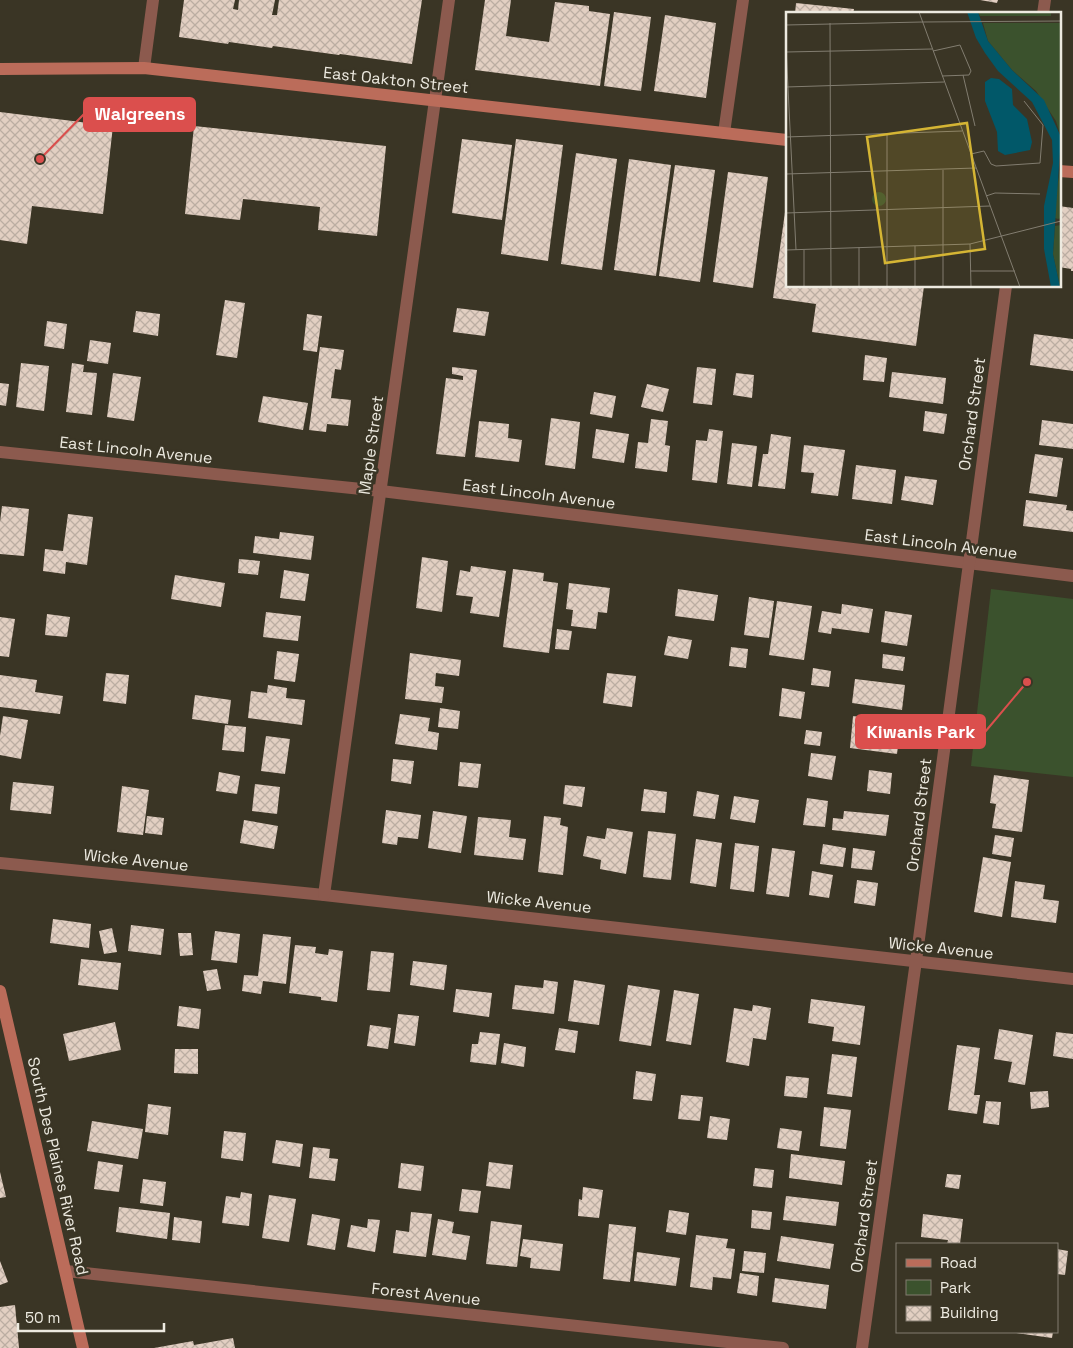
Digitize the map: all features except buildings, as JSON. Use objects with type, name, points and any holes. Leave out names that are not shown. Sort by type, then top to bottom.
[{"type":"main road","name":"East Oakton Street","points":[[0,69],[144,68],[786,140]]},
{"type":"main road","points":[[1060,171],[1073,172]]},
{"type":"main road","name":"South Des Plaines River Road","points":[[0,991],[4,1022],[83,1348]]},
{"type":"street","points":[[144,68],[153,0]]},
{"type":"street","name":"Maple Street","points":[[324,895],[449,0]]},
{"type":"street","points":[[724,133],[743,0]]},
{"type":"street","name":"Orchard Street","points":[[862,1348],[916,961],[1006,288]]},
{"type":"street","name":"East Lincoln Avenue","points":[[0,452],[381,491],[1073,576]]},
{"type":"street","name":"Wicke Avenue","points":[[0,863],[324,895],[1073,979]]},
{"type":"street","name":"Forest Avenue","points":[[66,1272],[783,1348]]},
{"type":"green space","points":[[991,589],[1073,599],[1073,777],[971,766]]},
{"type":"place","name":"Walgreens","points":[[40,159]]},
{"type":"place","name":"Kiwanis Park","points":[[1027,682]]}]
